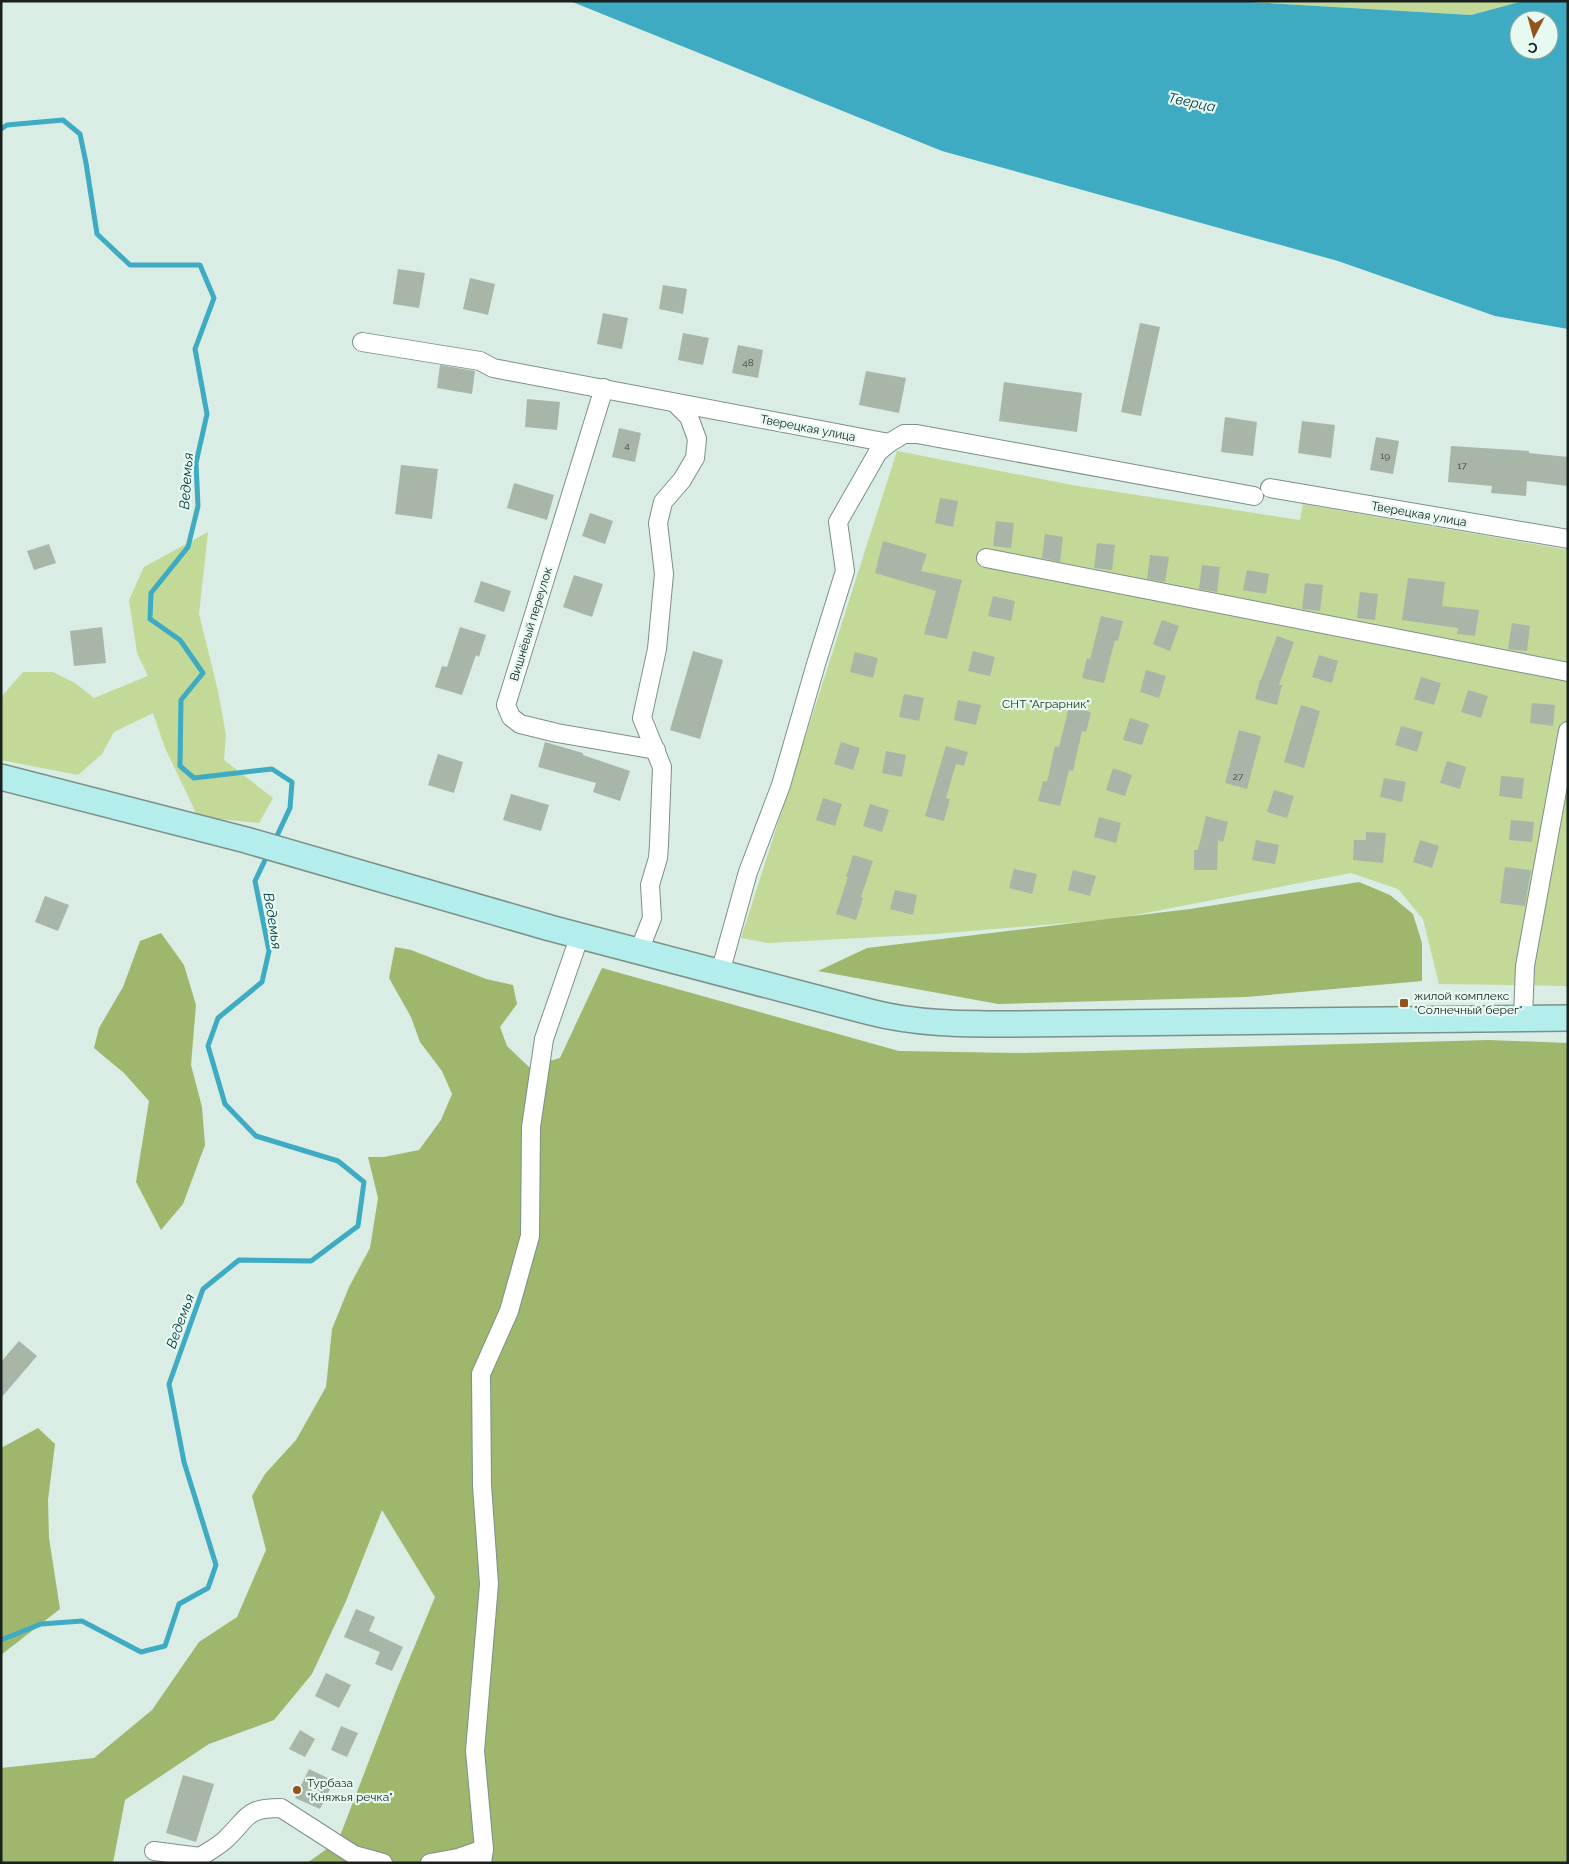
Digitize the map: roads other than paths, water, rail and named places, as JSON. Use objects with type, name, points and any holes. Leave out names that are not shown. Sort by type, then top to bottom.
[{"type":"main road","points":[[1,778],[246,840],[580,935],[886,1016],[942,1023],[1030,1024],[1568,1018]]},
{"type":"street","name":"Тверецкая улица","points":[[362,342],[480,360],[493,368],[889,444]]},
{"type":"street","name":"Вишнёвый переулок","points":[[604,388],[506,704],[511,717],[520,724],[557,733],[656,750]]},
{"type":"street","points":[[639,951],[652,918],[650,885],[658,858],[659,844],[662,767],[642,718],[657,649],[664,574],[658,523],[663,502],[682,480],[695,458],[697,439],[690,417],[675,403]]},
{"type":"street","points":[[720,972],[748,872],[781,785],[845,571],[838,522],[878,452],[904,434],[917,434],[1254,496]]},
{"type":"street","name":"Тверецкая улица","points":[[1270,488],[1568,539]]},
{"type":"street","points":[[986,558],[1568,672]]},
{"type":"street","points":[[1524,1018],[1525,966],[1568,731]]},
{"type":"street","points":[[430,1863],[483,1856],[475,1751],[489,1584],[482,1485],[481,1374],[509,1311],[530,1236],[532,1127],[544,1039],[580,935]]},
{"type":"street","points":[[154,1851],[200,1857],[225,1840],[249,1813],[267,1808],[281,1808],[354,1855],[383,1863]]},
{"type":"water","name":"Тверца","points":[[570,1],[1233,1],[1471,15],[1523,1],[1568,1],[1568,329],[1495,316],[1338,261],[942,151]]},
{"type":"waterway","name":"Ведемья","points":[[1,129],[7,125],[63,120],[80,134],[97,234],[130,265],[200,265],[214,298],[195,349],[207,414],[196,463],[198,506],[188,547],[151,593],[150,619],[180,640],[203,673],[181,700],[180,766],[194,778],[272,769],[292,782],[290,808],[275,840]]},
{"type":"waterway","name":"Ведемья","points":[[1,1640],[41,1624],[82,1621],[141,1652],[165,1646],[179,1604],[208,1588],[216,1565],[184,1462],[169,1384],[203,1289],[239,1260],[311,1261],[358,1226],[364,1182],[338,1161],[256,1136],[225,1104],[208,1046],[218,1018],[262,982],[269,951],[255,881],[268,854]]},
{"type":"place","name":"жилой комплекс \"Солнечный берег\"","points":[[1404,1003]]},
{"type":"place","name":"Турбаза \"Княжья речка\"","points":[[297,1790]]},
{"type":"park label","name":"СНТ \"Аграрник\"","points":[[1046,704]]}]
